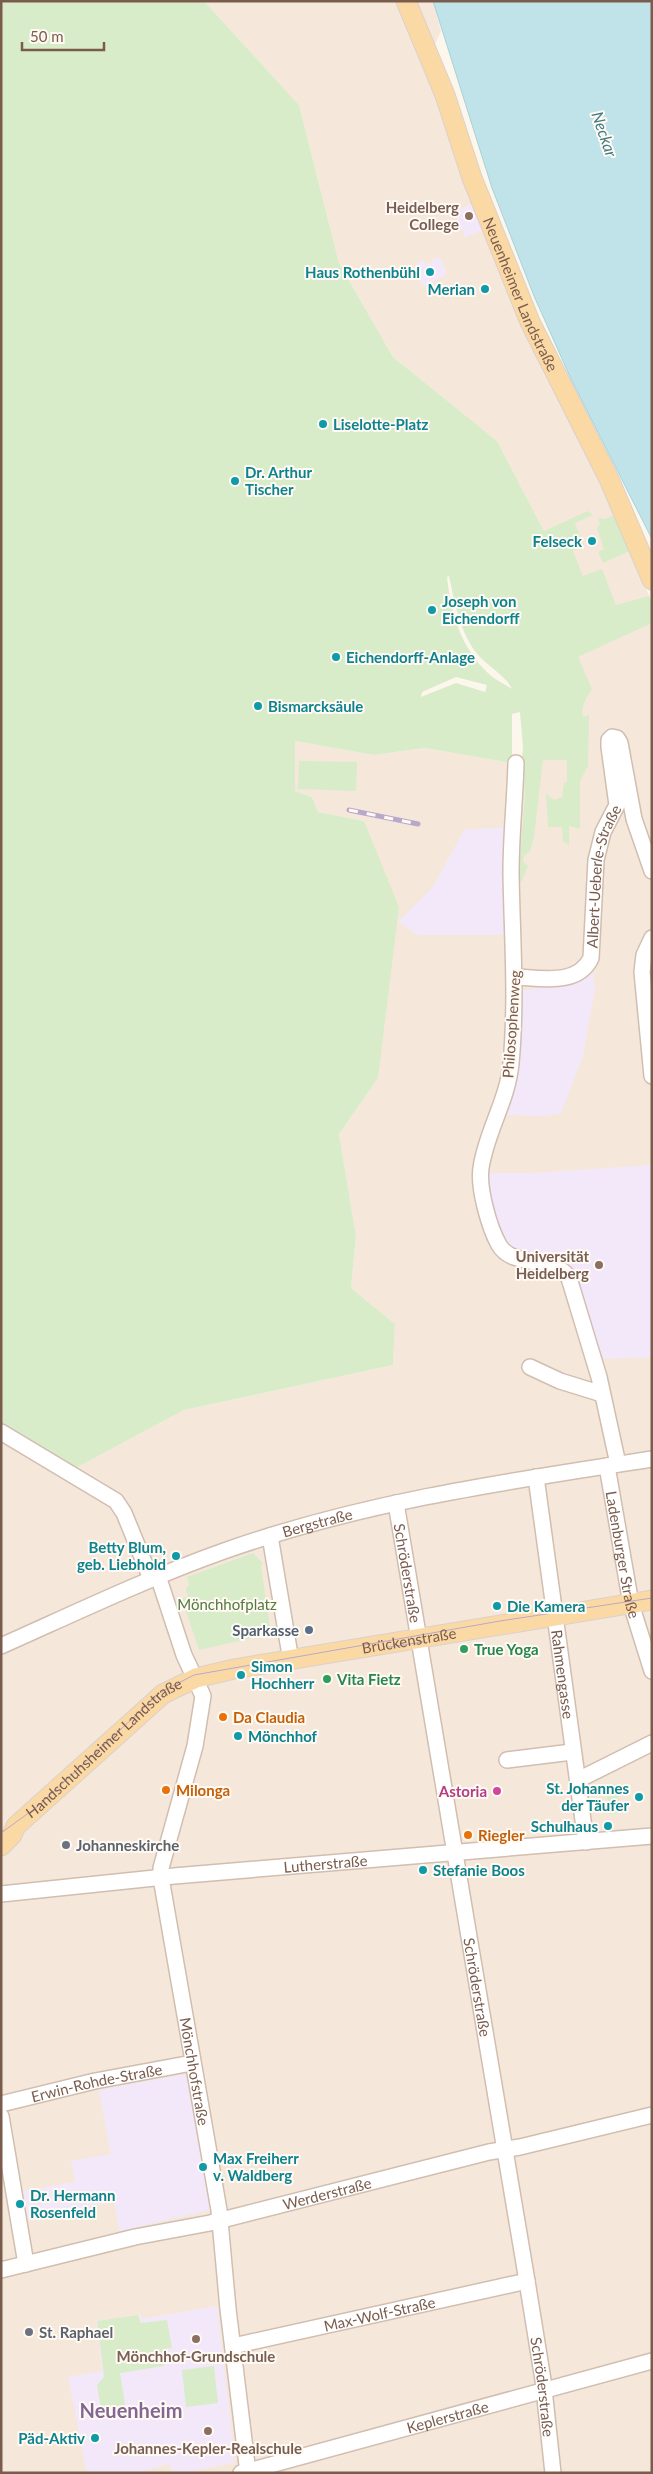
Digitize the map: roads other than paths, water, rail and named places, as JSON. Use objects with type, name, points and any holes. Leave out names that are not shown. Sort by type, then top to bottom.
[{"type":"main road","name":"Neuenheimer Landstraße","points":[[406,1],[445,95],[472,178],[530,322],[609,479],[652,580]]},
{"type":"main road","name":"Brückenstraße","points":[[196,1678],[652,1600]]},
{"type":"main road","name":"Handschuhsheimer Landstraße","points":[[1,1846],[12,1836],[9,1826],[153,1703],[176,1686],[196,1678]]},
{"type":"street","name":"Albert-Ueberle-Straße","points":[[516,977],[566,978],[582,970],[591,958],[596,860],[603,832],[617,805],[608,743],[610,738],[614,737],[620,743],[634,819],[652,871]]},
{"type":"street","name":"Philosophenweg","points":[[516,763],[511,874],[516,977],[511,1064],[506,1092],[481,1168],[484,1199],[492,1230],[500,1247],[506,1252],[556,1268],[566,1274],[573,1288],[599,1378],[602,1394],[607,1466]]},
{"type":"street","points":[[652,938],[644,955],[642,972],[652,1076]]},
{"type":"street","points":[[530,1367],[560,1382],[602,1394]]},
{"type":"street","points":[[1,1432],[116,1501],[124,1512],[154,1577],[184,1655],[196,1678]]},
{"type":"street","name":"Bergstraße","points":[[1,1646],[154,1577],[270,1536],[396,1503],[536,1477],[652,1459]]},
{"type":"street","name":"Ladenburger Straße","points":[[607,1466],[631,1604],[652,1671]]},
{"type":"street","name":"Rahmengasse","points":[[536,1477],[572,1752],[578,1780],[586,1842]]},
{"type":"street","name":"Schröderstraße","points":[[396,1503],[527,2281],[549,2390],[553,2473]]},
{"type":"street","points":[[270,1536],[292,1661]]},
{"type":"street","name":"Mönchhofstraße","points":[[196,1678],[203,1696],[203,1707],[188,1772],[161,1868],[161,1878],[220,2220],[232,2346],[249,2471]]},
{"type":"street","points":[[578,1780],[652,1743]]},
{"type":"street","points":[[507,1760],[572,1752]]},
{"type":"street","name":"Lutherstraße","points":[[1,1894],[161,1878],[652,1836]]},
{"type":"street","name":"Erwin-Rohde-Straße","points":[[1,2104],[95,2081],[192,2063]]},
{"type":"street","name":"Werderstraße","points":[[1,2270],[135,2237],[220,2220],[652,2115]]},
{"type":"street","points":[[1,2116],[26,2264]]},
{"type":"street","name":"Max-Wolf-Straße","points":[[232,2346],[527,2281]]},
{"type":"street","name":"Keplerstraße","points":[[249,2471],[652,2361]]},
{"type":"water","name":"Neckar","points":[[433,1],[652,1],[652,539],[571,379],[534,296],[492,188]]},
{"type":"tram line","points":[[1,1833],[37,1807],[161,1692],[194,1675],[500,1621],[652,1598]]},
{"type":"tram line","points":[[389,1647],[423,1642]]},
{"type":"railway","points":[[349,810],[418,824]]},
{"type":"place","name":"Heidelberg College","points":[[469,216]]},
{"type":"place","name":"Haus Rothenbühl","points":[[430,272]]},
{"type":"place","name":"Merian","points":[[485,289]]},
{"type":"place","name":"Liselotte-Platz","points":[[323,424]]},
{"type":"place","name":"Dr. Arthur Tischer","points":[[235,481]]},
{"type":"place","name":"Felseck","points":[[592,541]]},
{"type":"place","name":"Joseph von Eichendorff","points":[[432,610]]},
{"type":"place","name":"Eichendorff-Anlage","points":[[336,657]]},
{"type":"place","name":"Bismarcksäule","points":[[258,706]]},
{"type":"place","name":"Universität Heidelberg","points":[[599,1265]]},
{"type":"place","name":"Betty Blum, geb. Liebhold","points":[[176,1556]]},
{"type":"place","name":"Die Kamera","points":[[497,1606]]},
{"type":"place","name":"Sparkasse","points":[[309,1630]]},
{"type":"place","name":"True Yoga","points":[[464,1649]]},
{"type":"place","name":"Simon Hochherr","points":[[241,1675]]},
{"type":"place","name":"Vita Fietz","points":[[327,1679]]},
{"type":"place","name":"Da Claudia","points":[[223,1717]]},
{"type":"place","name":"Mönchhof","points":[[238,1736]]},
{"type":"place","name":"Milonga","points":[[166,1790]]},
{"type":"place","name":"Astoria","points":[[497,1791]]},
{"type":"place","name":"St. Johannes der Täufer","points":[[639,1797]]},
{"type":"place","name":"Schulhaus","points":[[608,1826]]},
{"type":"place","name":"Riegler","points":[[468,1835]]},
{"type":"place","name":"Johanneskirche","points":[[66,1845]]},
{"type":"place","name":"Stefanie Boos","points":[[423,1870]]},
{"type":"place","name":"Max Freiherr v. Waldberg","points":[[203,2167]]},
{"type":"place","name":"Dr. Hermann Rosenfeld","points":[[20,2204]]},
{"type":"place","name":"St. Raphael","points":[[29,2332]]},
{"type":"place","name":"Mönchhof-Grundschule","points":[[196,2339]]},
{"type":"place","name":"Johannes-Kepler-Realschule","points":[[208,2431]]},
{"type":"place","name":"Päd-Aktiv","points":[[95,2438]]},
{"type":"district","name":"Neuenheim","points":[[131,2410]]},
{"type":"park label","name":"Mönchhofplatz","points":[[227,1604]]}]
